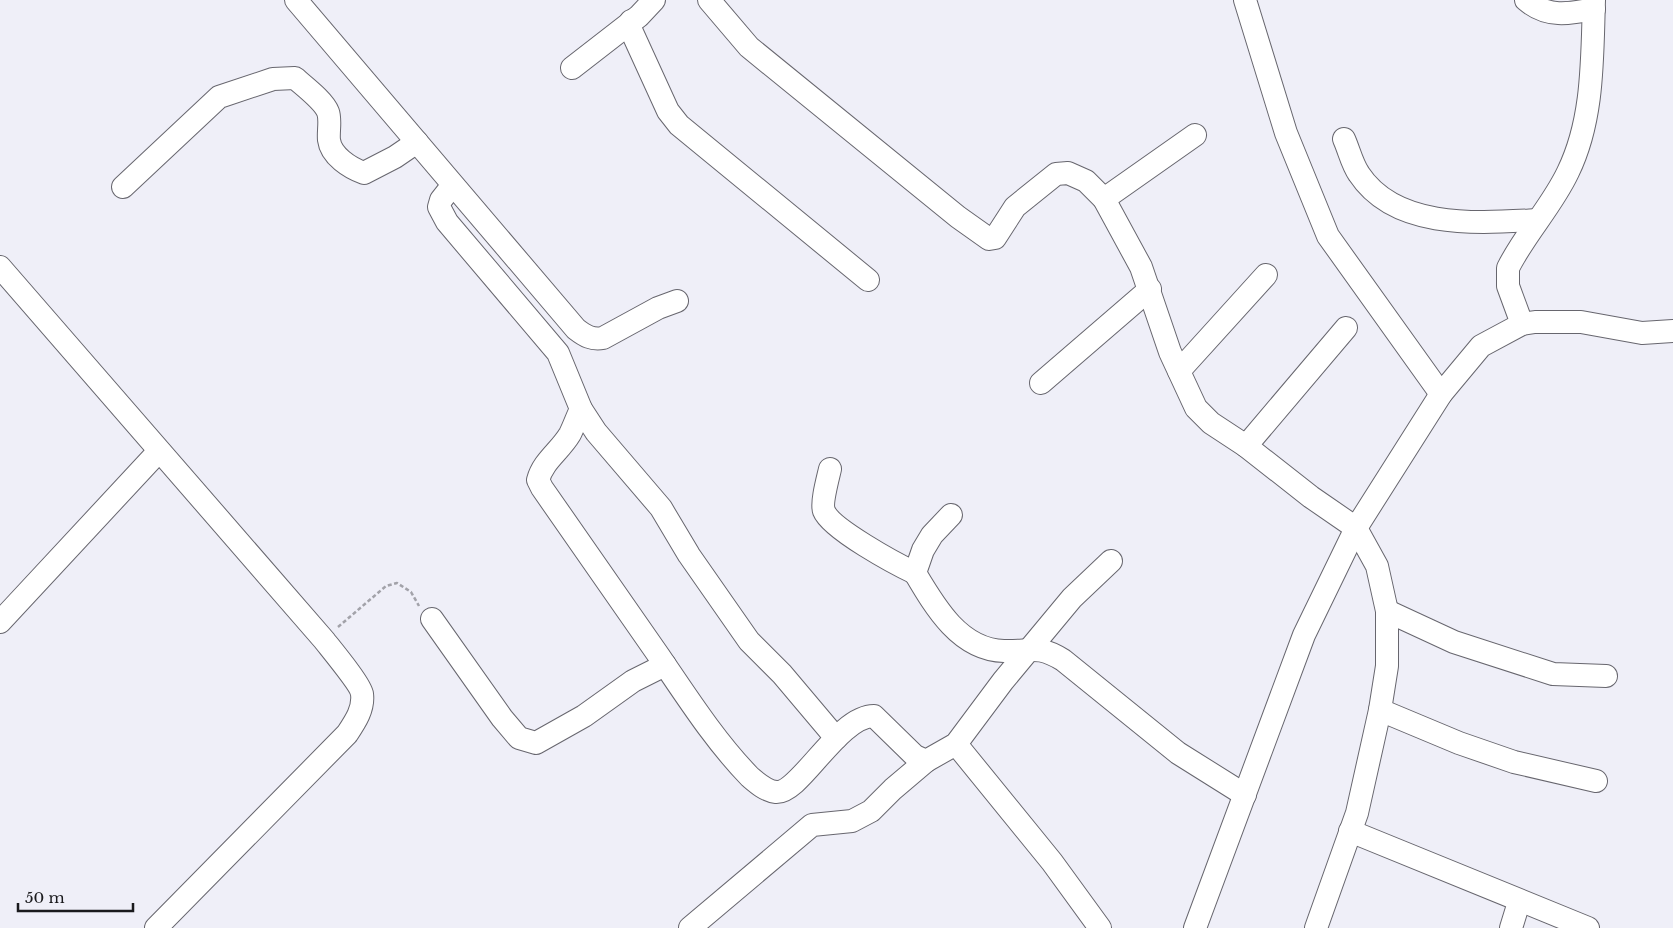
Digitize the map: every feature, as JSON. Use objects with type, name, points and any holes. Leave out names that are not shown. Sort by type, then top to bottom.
[{"type":"street","points":[[296,0],[452,186],[576,329],[585,336],[595,339],[603,338],[658,308],[677,301]]},
{"type":"street","points":[[572,68],[654,0]]},
{"type":"street","points":[[709,0],[749,47],[958,217],[989,239],[995,238],[1015,208],[1056,174],[1068,173],[1077,176],[1104,199],[1141,267],[1170,352],[1196,408],[1211,423],[1246,446],[1311,497],[1356,528],[1377,566],[1387,610],[1387,666],[1380,710],[1357,813],[1316,928]]},
{"type":"street","points":[[1245,0],[1286,133],[1328,236],[1441,394]]},
{"type":"street","points":[[1522,324],[1506,276],[1513,259],[1568,173],[1581,142],[1588,109],[1594,4],[1560,15],[1545,11],[1526,0]]},
{"type":"street","points":[[631,21],[631,30],[668,110],[679,126],[868,280]]},
{"type":"street","points":[[123,186],[219,97],[273,79],[295,78],[328,112],[329,142],[341,160],[351,169],[364,173],[396,157],[417,142]]},
{"type":"street","points":[[1104,199],[1196,135]]},
{"type":"street","points":[[1344,139],[1359,174],[1375,192],[1393,205],[1420,215],[1458,220],[1538,220]]},
{"type":"street","points":[[452,186],[441,200],[439,207],[447,222],[558,353],[581,409],[596,432],[661,508],[689,555],[749,641],[782,674],[836,738]]},
{"type":"street","points":[[0,267],[324,640],[362,692],[362,705],[356,722],[347,734],[156,928]]},
{"type":"street","points":[[1179,371],[1266,275]]},
{"type":"street","points":[[1041,383],[1150,289]]},
{"type":"street","points":[[1195,928],[1304,635],[1356,528],[1441,394],[1481,346],[1522,324],[1535,322],[1581,322],[1642,333],[1673,332]]},
{"type":"street","points":[[1246,446],[1346,328]]},
{"type":"street","points":[[581,409],[570,434],[544,465],[538,480],[665,665],[729,754],[750,777],[770,791],[777,792],[789,788],[827,746],[865,716],[874,716],[915,756],[926,761]]},
{"type":"street","points":[[0,622],[159,451]]},
{"type":"street","points":[[830,469],[823,509],[831,522],[901,567],[916,573],[936,607],[964,638],[977,646],[1004,652],[1029,649],[1048,651],[1064,660],[1178,753],[1246,795]]},
{"type":"street","points":[[916,573],[923,550],[932,535],[951,515]]},
{"type":"street","points":[[690,928],[812,824],[852,821],[871,811],[926,761],[956,744],[1029,649],[1072,598],[1110,561]]},
{"type":"street","points":[[1387,610],[1454,642],[1553,674],[1606,676]]},
{"type":"street","points":[[432,619],[519,738],[536,743],[584,716],[633,681],[665,665]]},
{"type":"street","points":[[1380,710],[1459,743],[1514,762],[1596,781]]},
{"type":"street","points":[[956,744],[1052,862],[1100,928]]},
{"type":"street","points":[[1350,831],[1519,902],[1588,928]]},
{"type":"street","points":[[1511,928],[1519,902]]},
{"type":"path","points":[[324,640],[368,599],[386,586],[397,583],[411,592],[432,619]]}]
